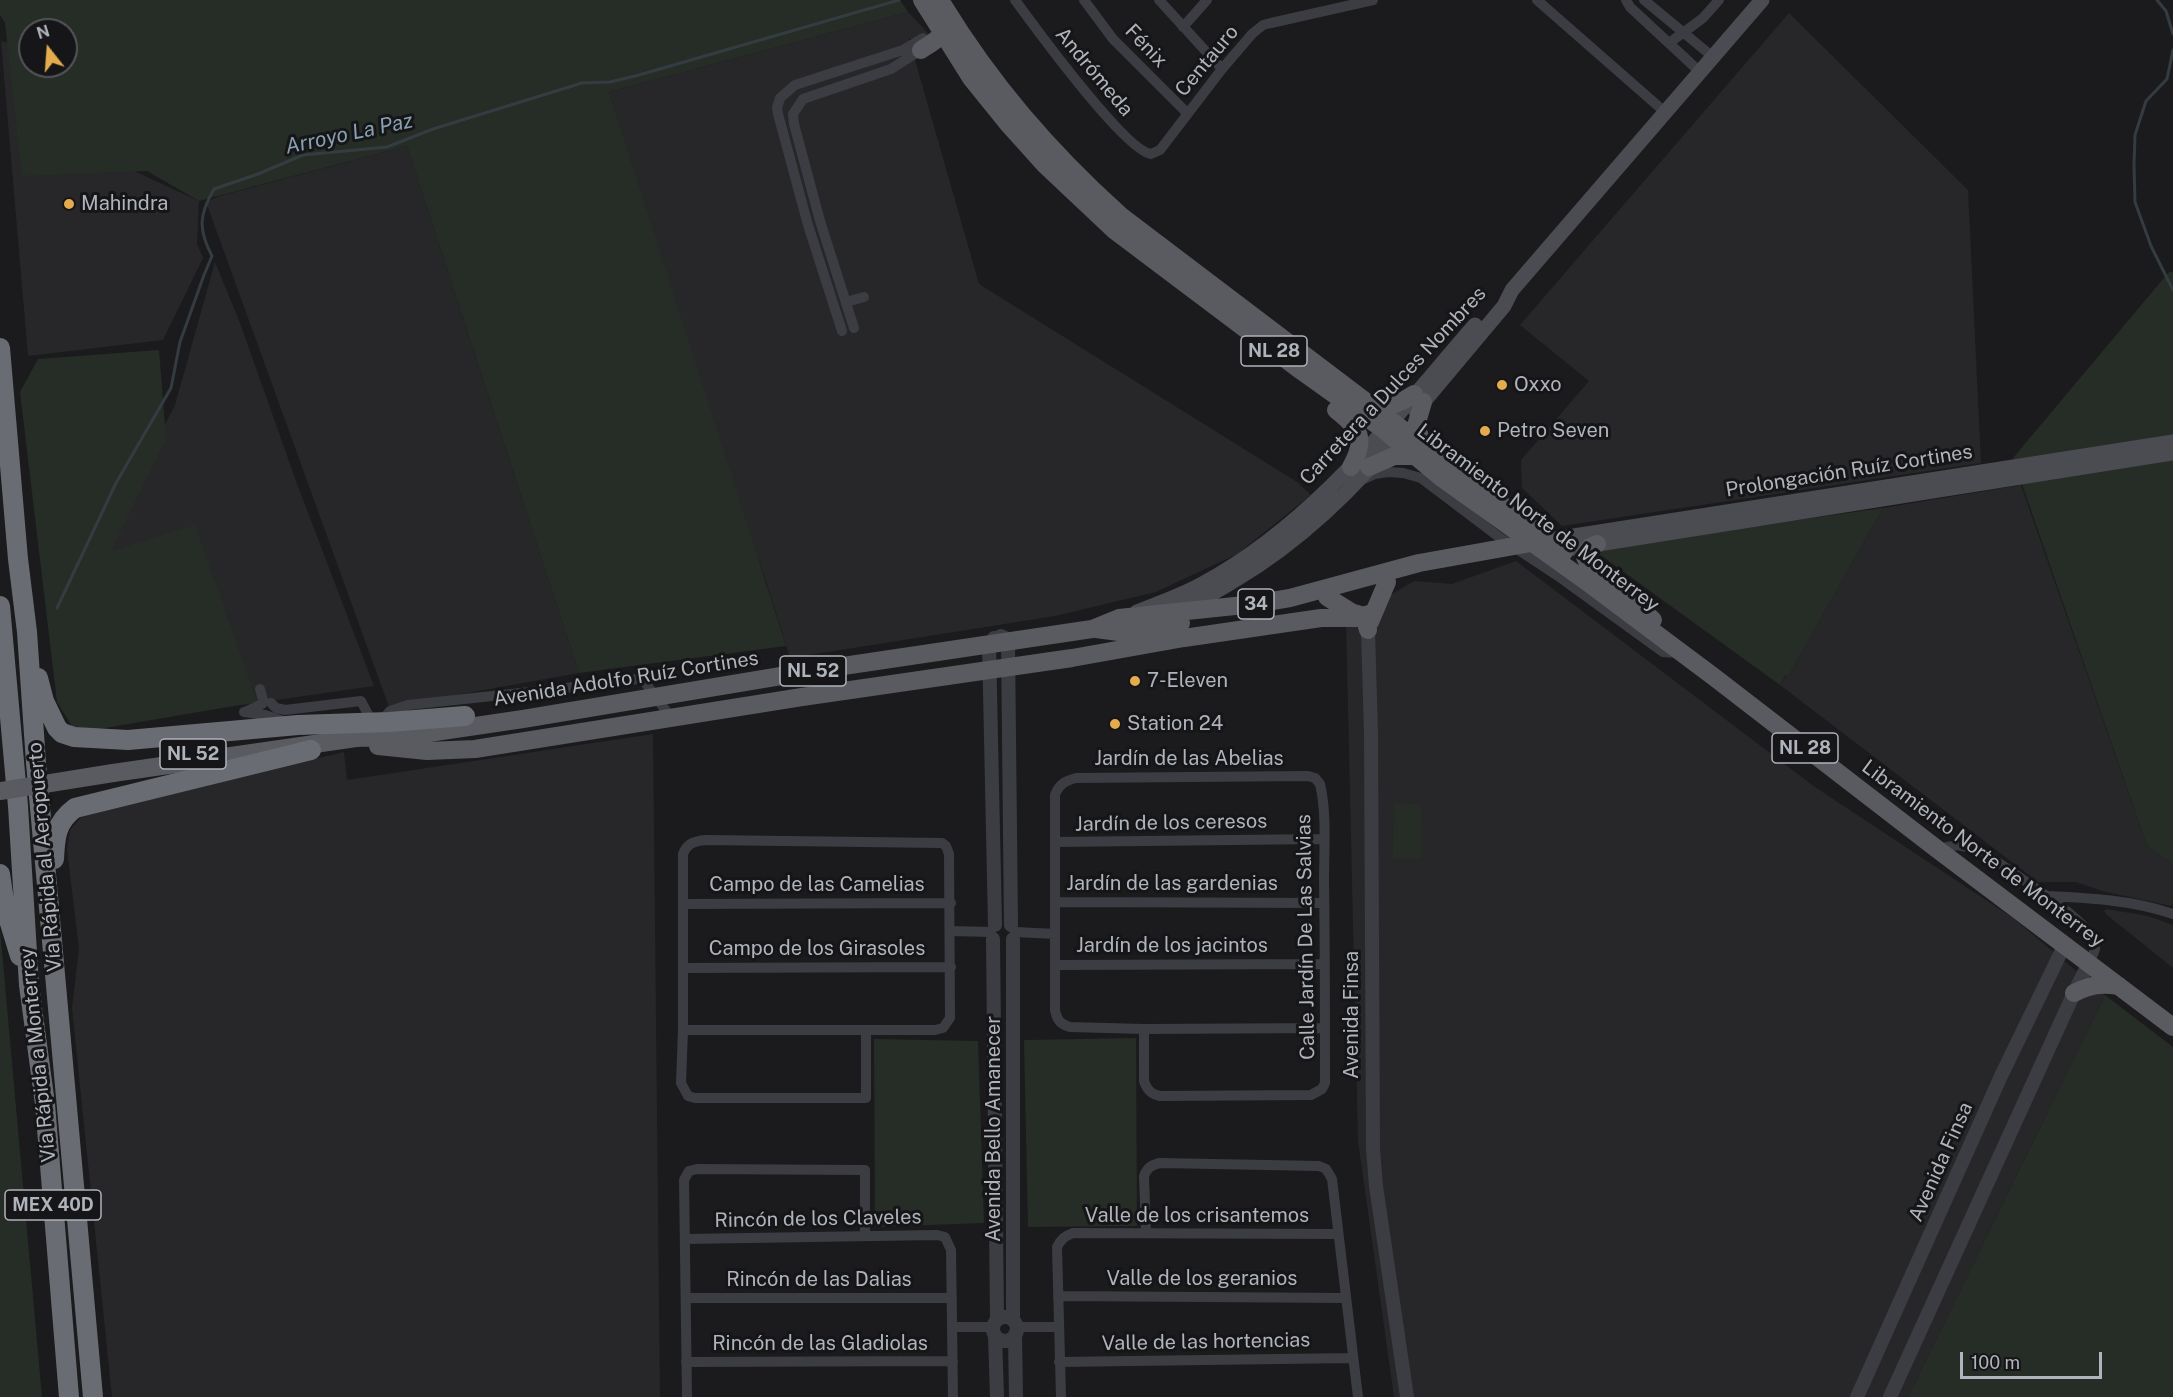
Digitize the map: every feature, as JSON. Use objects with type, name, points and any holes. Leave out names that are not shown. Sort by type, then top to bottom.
[{"type":"highway","name":"Vía Rápida al Aeropuerto","points":[[0,348],[18,559],[27,632],[93,1397]]},
{"type":"highway","name":"Vía Rápida a Monterrey","points":[[0,606],[18,806],[29,985],[45,1104],[69,1397]]},
{"type":"highway","points":[[27,632],[50,714],[57,728],[68,736],[128,740],[298,725],[389,722],[465,716]]},
{"type":"highway","points":[[0,678],[3,639]]},
{"type":"highway","points":[[47,881],[53,864],[57,829],[64,818],[75,808],[311,750]]},
{"type":"highway","points":[[0,874],[5,907],[29,985]]},
{"type":"main road","name":"Carretera a Dulces Nombres","points":[[1119,618],[1203,583],[1244,558],[1283,530],[1361,463],[1504,306],[1512,290],[1762,0]]},
{"type":"main road","name":"Libramiento Norte de Monterrey","points":[[930,3],[932,36],[957,56],[997,111],[1045,165],[1114,230],[1224,313],[1393,429],[1420,452],[1443,479],[1683,653],[1943,848],[2065,944],[2090,955],[2119,986],[2173,1027]]},
{"type":"main road","points":[[930,3],[1012,105],[1069,168],[1121,216],[1363,408],[1369,428],[1361,463]]},
{"type":"main road","points":[[957,56],[941,48],[932,36],[951,32],[975,67],[987,72]]},
{"type":"main road","points":[[1224,313],[1276,365],[1354,424],[1359,432],[1360,440],[1356,458],[1361,463]]},
{"type":"main road","points":[[1361,463],[1420,452],[1416,426],[1419,398],[1390,406],[1363,408]]},
{"type":"main road","name":"Prolongación Ruíz Cortines","points":[[1538,548],[2169,448]]},
{"type":"main road","name":"Carretera a Dulces Nombres","points":[[1146,629],[1236,580],[1284,546],[1352,487],[1361,463]]},
{"type":"main road","name":"Prolongación Ruíz Cortines","points":[[1538,548],[1597,544],[2033,470]]},
{"type":"main road","points":[[1597,544],[1585,553],[1589,565],[1622,591],[1658,625],[1943,848],[2173,1012]]},
{"type":"main road","points":[[1538,548],[1658,625]]},
{"type":"main road","name":"Avenida Adolfo Ruíz Cortines","points":[[0,784],[356,738],[408,736],[652,694],[823,669],[1000,637],[1092,628],[1119,632],[1146,629],[1275,609],[1427,571],[1538,548]]},
{"type":"main road","name":"Avenida Adolfo Ruíz Cortines","points":[[1092,628],[1119,618],[1290,598],[1419,563],[1538,548]]},
{"type":"main road","points":[[1368,620],[1387,582]]},
{"type":"main road","points":[[1327,597],[1368,620]]},
{"type":"main road","points":[[580,734],[591,729],[648,717],[657,705],[652,694],[1119,618]]},
{"type":"main road","points":[[1184,638],[1212,618]]},
{"type":"main road","points":[[311,750],[377,746],[427,751],[475,749],[1321,618],[1368,620]]},
{"type":"main road","points":[[802,697],[823,669]]},
{"type":"main road","name":"Avenida Adolfo Ruíz Cortines","points":[[113,770],[353,730],[519,709],[619,692],[643,691],[652,694]]},
{"type":"main road","points":[[0,792],[113,770]]},
{"type":"main road","points":[[2074,993],[2095,984],[2105,983],[2119,986]]},
{"type":"street","name":"Andrómeda","points":[[1015,0],[1108,119],[1141,151],[1156,153]]},
{"type":"street","name":"Fénix","points":[[1084,0],[1113,39],[1187,113]]},
{"type":"street","points":[[1159,0],[1222,69]]},
{"type":"street","points":[[1183,27],[1207,0]]},
{"type":"street","name":"Centauro","points":[[1156,153],[1222,69],[1252,34],[1263,26],[1372,0]]},
{"type":"street","points":[[1537,0],[1666,112]]},
{"type":"street","points":[[1626,0],[1630,7],[1700,72]]},
{"type":"street","points":[[1644,0],[1713,57]]},
{"type":"street","points":[[1670,43],[1703,18],[1719,0]]},
{"type":"street","points":[[854,328],[820,220],[793,114],[798,104],[808,96],[891,69],[932,36]]},
{"type":"street","points":[[842,331],[795,180],[778,114],[778,102],[785,92],[795,85],[903,50],[932,36]]},
{"type":"street","points":[[846,302],[864,297]]},
{"type":"street","points":[[1352,487],[1376,474],[1403,472],[1413,475],[1421,478],[1499,537],[1538,548]]},
{"type":"street","name":"Avenida Finsa","points":[[1368,620],[1371,734],[1373,1149],[1376,1186],[1407,1397]]},
{"type":"street","name":"Avenida Bello Amanecer","points":[[997,1397],[991,767],[1000,637]]},
{"type":"street","name":"Avenida Bello Amanecer","points":[[1000,637],[999,669],[1008,766],[1013,932],[1016,1397]]},
{"type":"street","points":[[271,703],[276,708],[285,710],[361,701],[370,718],[376,719],[384,718],[399,706],[639,679],[672,719]]},
{"type":"street","points":[[260,689],[262,704],[244,712],[265,715],[298,725]]},
{"type":"street","points":[[991,767],[1008,766]]},
{"type":"street","name":"Jardín de las Abelias","points":[[1055,842],[1055,795],[1058,787],[1065,781],[1076,777],[1308,776],[1315,778],[1320,784]]},
{"type":"street","name":"Calle Jardín De Las Salvias","points":[[1144,1029],[1144,1081],[1152,1094],[1160,1096],[1311,1095],[1322,1089],[1325,1083],[1325,964],[1320,784]]},
{"type":"street","points":[[991,794],[1009,795]]},
{"type":"street","name":"Jardín de los ceresos","points":[[1055,842],[1323,839]]},
{"type":"street","points":[[683,1030],[866,1030],[935,1030],[948,1024],[951,967],[949,854],[946,846],[938,842],[706,840],[691,843],[682,854],[681,1083],[688,1096],[695,1098],[866,1098],[866,1030]]},
{"type":"street","points":[[1055,842],[1055,1010],[1062,1025],[1144,1029],[1325,1028]]},
{"type":"street","points":[[1890,1397],[2074,993],[2094,942],[2077,920],[2047,896],[1980,850],[1958,845],[1943,848]]},
{"type":"street","points":[[2047,896],[2101,899],[2153,907],[2173,914]]},
{"type":"street","name":"Jardín de las gardenias","points":[[1055,902],[1324,903]]},
{"type":"street","name":"Campo de las Camelias","points":[[683,904],[951,903]]},
{"type":"street","points":[[951,931],[993,932],[1003,921],[1013,932],[1055,934]]},
{"type":"street","points":[[993,932],[996,943],[1006,945],[1013,932]]},
{"type":"street","name":"Avenida Finsa","points":[[1857,1397],[2001,1076],[2065,944]]},
{"type":"street","name":"Jardín de los jacintos","points":[[1055,965],[1325,964]]},
{"type":"street","name":"Campo de los Girasoles","points":[[683,968],[951,967]]},
{"type":"street","points":[[995,1122],[1005,1119],[1013,1122]]},
{"type":"street","points":[[995,1144],[1004,1147],[1013,1145]]},
{"type":"street","points":[[1146,1233],[1144,1176],[1146,1170],[1152,1165],[1160,1163],[1326,1168],[1330,1173],[1358,1397]]},
{"type":"street","points":[[687,1397],[684,1180],[689,1171],[697,1168],[865,1170],[865,1236]]},
{"type":"street","name":"Valle de los crisantemos","points":[[1058,1296],[1057,1247],[1060,1240],[1073,1233],[1337,1234]]},
{"type":"street","name":"Rincón de los Claveles","points":[[685,1239],[938,1235],[949,1243],[952,1298]]},
{"type":"street","points":[[1058,1296],[1061,1397]]},
{"type":"street","name":"Valle de los geranios","points":[[1058,1296],[1345,1298]]},
{"type":"street","name":"Rincón de las Dalias","points":[[686,1298],[952,1298]]},
{"type":"street","points":[[952,1298],[953,1397]]},
{"type":"street","points":[[953,1327],[995,1327],[1005,1317],[1015,1327],[1058,1327]]},
{"type":"street","points":[[995,1327],[998,1338],[1008,1340],[1015,1327]]},
{"type":"street","name":"Valle de las hortencias","points":[[1059,1362],[1353,1358]]},
{"type":"street","name":"Rincón de las Gladiolas","points":[[686,1362],[953,1361]]},
{"type":"shaded area","points":[[0,0],[900,0],[908,12],[609,92],[786,646],[579,673],[407,146],[199,201],[147,171],[22,176],[5,23],[0,15]]},
{"type":"shaded area","points":[[908,12],[930,35],[909,39],[979,284],[1297,482],[1311,495],[1237,554],[1156,592],[1055,616],[790,658],[609,92]]},
{"type":"shaded area","points":[[1789,13],[1968,190],[1981,463],[1562,526],[1522,488],[1521,460],[1589,381],[1520,325]]},
{"type":"shaded area","points":[[1,41],[18,45],[18,78],[42,78],[134,171],[199,201],[197,244],[203,258],[163,340],[28,356]]},
{"type":"shaded area","points":[[407,146],[579,673],[389,707],[206,202],[220,196]]},
{"type":"shaded area","points":[[215,262],[240,323],[296,481],[374,686],[82,728],[60,627],[175,405]]},
{"type":"shaded area","points":[[2169,272],[2173,272],[2173,864],[2147,846],[2013,458]]},
{"type":"shaded area","points":[[159,350],[166,439],[111,551],[195,525],[257,702],[76,733],[57,702],[20,392],[38,359]]},
{"type":"shaded area","points":[[2021,485],[2147,846],[2173,864],[2173,903],[2171,906],[2102,891],[2076,882],[2038,882],[1780,685],[1789,675],[1883,508]]},
{"type":"shaded area","points":[[1883,508],[1789,675],[1786,675],[1780,685],[1592,549]]},
{"type":"shaded area","points":[[1516,561],[1815,787],[2013,918],[2105,995],[1908,1397],[1394,1397],[1358,1141],[1346,621],[1414,581],[1452,584]]},
{"type":"shaded area","points":[[653,734],[660,1397],[112,1397],[72,1008],[79,949],[67,849],[70,830],[84,814],[344,752],[347,780]]},
{"type":"shaded area","points":[[1394,803],[1421,804],[1422,858],[1393,859]]},
{"type":"shaded area","points":[[2107,909],[2148,916],[2173,925],[2173,968],[2107,915],[2104,911]]},
{"type":"shaded area","points":[[0,929],[42,1397],[0,1397]]},
{"type":"shaded area","points":[[2105,995],[2173,1047],[2173,1397],[1908,1397]]},
{"type":"shaded area","points":[[1136,1038],[1137,1226],[1028,1227],[1024,1040]]},
{"type":"shaded area","points":[[874,1039],[978,1041],[984,1223],[875,1227]]},
{"type":"waterway","name":"Arroyo La Paz","points":[[57,608],[116,483],[171,388],[180,342],[212,256],[204,238],[202,222],[205,207],[214,189],[303,155],[387,147],[433,129],[582,83],[610,82],[639,75],[899,0]]},
{"type":"waterway","points":[[2157,0],[2166,11],[2173,34]]},
{"type":"waterway","points":[[2173,50],[2167,79],[2146,101],[2135,135],[2134,165],[2135,202],[2151,246],[2173,290]]},
{"type":"place","name":"Mahindra","points":[[69,204]]},
{"type":"place","name":"Oxxo","points":[[1502,385]]},
{"type":"place","name":"Petro Seven","points":[[1485,431]]},
{"type":"place","name":"7-Eleven","points":[[1135,681]]},
{"type":"place","name":"Station 24","points":[[1115,724]]}]
